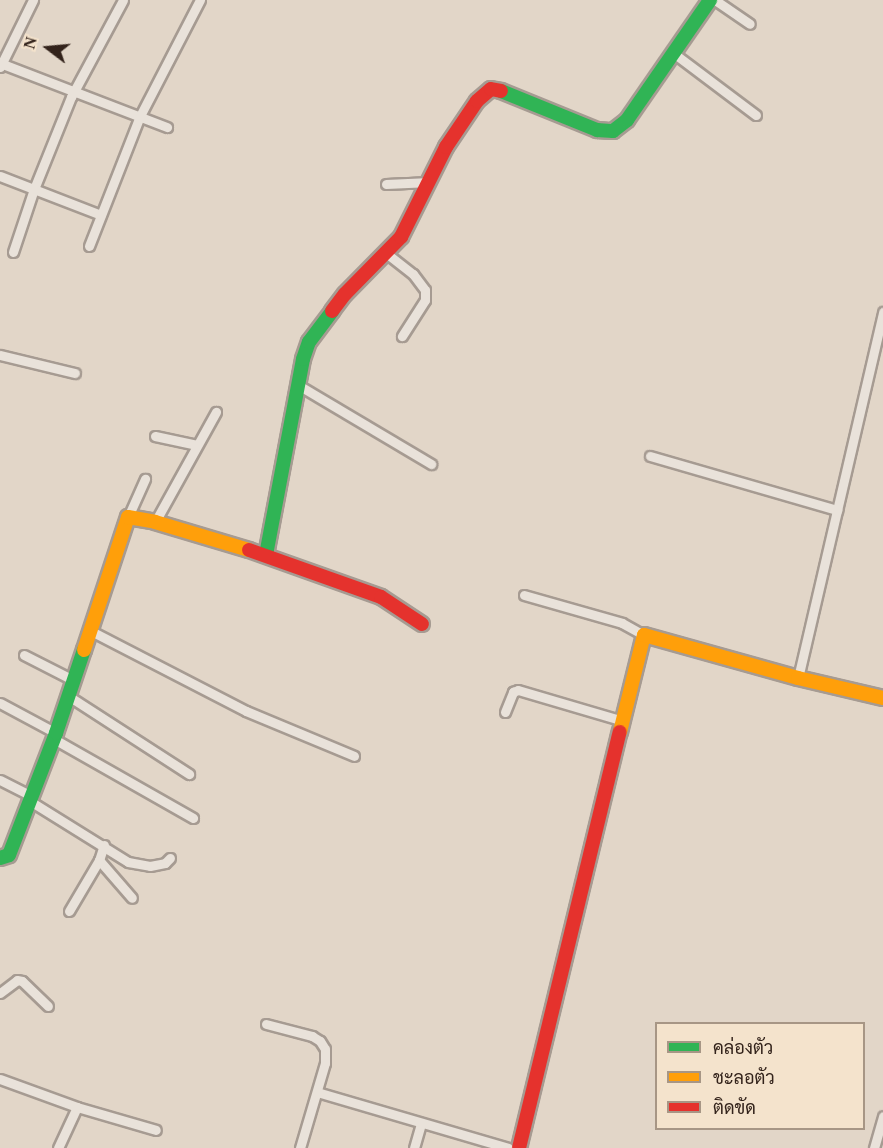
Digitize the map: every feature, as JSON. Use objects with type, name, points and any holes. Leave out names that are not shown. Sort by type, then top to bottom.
[{"type":"street","points":[[33,0],[0,64],[167,127]]},
{"type":"street","points":[[13,252],[34,189],[74,92],[123,0]]},
{"type":"street","points":[[89,246],[140,117],[200,0]]},
{"type":"street","points":[[266,555],[298,385],[309,342],[345,294],[401,237],[446,147],[485,91],[491,89],[508,93],[597,130],[613,131],[627,120],[710,0]]},
{"type":"street","points":[[715,0],[750,24]]},
{"type":"street","points":[[672,52],[756,115]]},
{"type":"street","points":[[0,176],[101,215]]},
{"type":"street","points":[[386,184],[430,182]]},
{"type":"street","points":[[386,253],[413,274],[425,290],[425,300],[402,336]]},
{"type":"street","points":[[798,678],[883,312]]},
{"type":"street","points":[[0,355],[75,373]]},
{"type":"street","points":[[298,385],[431,464]]},
{"type":"street","points":[[155,522],[216,412]]},
{"type":"street","points":[[155,436],[197,446]]},
{"type":"street","points":[[650,456],[837,510]]},
{"type":"street","points":[[0,858],[9,855],[31,799],[70,697],[128,517],[145,479]]},
{"type":"street","points":[[128,517],[155,522],[266,555],[381,597],[422,624]]},
{"type":"street","points":[[524,595],[622,623],[644,635],[798,678],[883,698]]},
{"type":"street","points":[[92,631],[246,711],[354,756]]},
{"type":"street","points":[[519,1148],[644,635]]},
{"type":"street","points":[[24,655],[75,681]]},
{"type":"street","points":[[505,712],[513,692],[518,690],[623,721]]},
{"type":"street","points":[[70,697],[189,774]]},
{"type":"street","points":[[0,703],[193,818]]},
{"type":"street","points":[[0,780],[128,862],[138,866],[165,862],[170,858]]},
{"type":"street","points":[[69,912],[99,860],[104,845]]},
{"type":"street","points":[[99,860],[132,898]]},
{"type":"street","points":[[0,993],[17,980],[22,981],[48,1006]]},
{"type":"street","points":[[266,1024],[320,1041],[325,1049],[325,1063],[300,1148]]},
{"type":"street","points":[[0,1079],[77,1107],[156,1131]]},
{"type":"street","points":[[317,1092],[508,1148]]},
{"type":"street","points":[[58,1148],[77,1107]]},
{"type":"street","points":[[874,1148],[883,1116]]},
{"type":"street","points":[[414,1148],[421,1123]]},
{"type":"traffic: fast","points":[[501,91],[597,130],[613,131],[627,120],[710,0]]},
{"type":"traffic: fast","points":[[266,555],[303,359],[309,342],[332,311]]},
{"type":"traffic: fast","points":[[0,858],[9,855],[56,733],[84,650]]},
{"type":"traffic: slow","points":[[84,650],[128,517],[155,522],[249,550]]},
{"type":"traffic: slow","points":[[620,732],[644,635],[798,678],[883,698]]},
{"type":"traffic: jam","points":[[332,311],[345,294],[401,237],[446,147],[477,101],[491,89],[501,91]]},
{"type":"traffic: jam","points":[[249,550],[381,597],[422,624]]},
{"type":"traffic: jam","points":[[519,1148],[620,732]]}]
